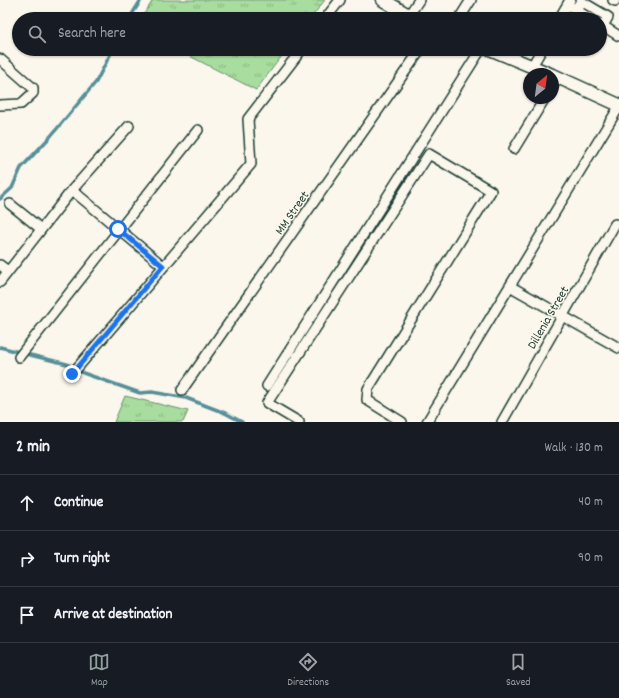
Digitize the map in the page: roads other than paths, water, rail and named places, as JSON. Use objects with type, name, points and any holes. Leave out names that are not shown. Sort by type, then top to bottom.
[{"type":"street","points":[[331,12],[340,0]]},
{"type":"street","points":[[384,0],[404,12]]},
{"type":"street","points":[[414,12],[419,0]]},
{"type":"street","points":[[463,12],[471,0]]},
{"type":"street","points":[[571,5],[581,1],[600,12]]},
{"type":"street","points":[[571,5],[581,12]]},
{"type":"street","points":[[607,29],[619,36]]},
{"type":"street","points":[[72,374],[251,164],[248,119],[297,56]]},
{"type":"street","name":"MM Street","points":[[182,390],[416,56]]},
{"type":"street","points":[[267,386],[477,56]]},
{"type":"street","points":[[507,56],[536,68]]},
{"type":"street","points":[[532,66],[538,56]]},
{"type":"street","points":[[0,59],[33,88],[33,93],[21,104],[0,105]]},
{"type":"street","points":[[427,422],[619,106],[559,81]]},
{"type":"street","points":[[514,149],[541,104]]},
{"type":"street","points":[[0,282],[72,190],[129,126]]},
{"type":"street","points":[[19,357],[118,229],[198,130]]},
{"type":"street","points":[[299,422],[267,403],[429,154],[492,192],[368,389],[367,400],[402,422]]},
{"type":"street","points":[[72,190],[163,266]]},
{"type":"street","points":[[10,204],[41,229]]},
{"type":"street","name":"Dillenia Street","points":[[502,422],[615,224]]},
{"type":"street","points":[[0,265],[8,271]]},
{"type":"street","points":[[515,289],[619,348]]},
{"type":"waterway","points":[[133,12],[141,0]]},
{"type":"waterway","points":[[0,199],[12,188],[21,168],[50,137],[96,82],[109,56]]},
{"type":"waterway","points":[[0,347],[67,364],[83,373],[140,393],[152,392],[186,398],[225,413],[242,422]]}]
